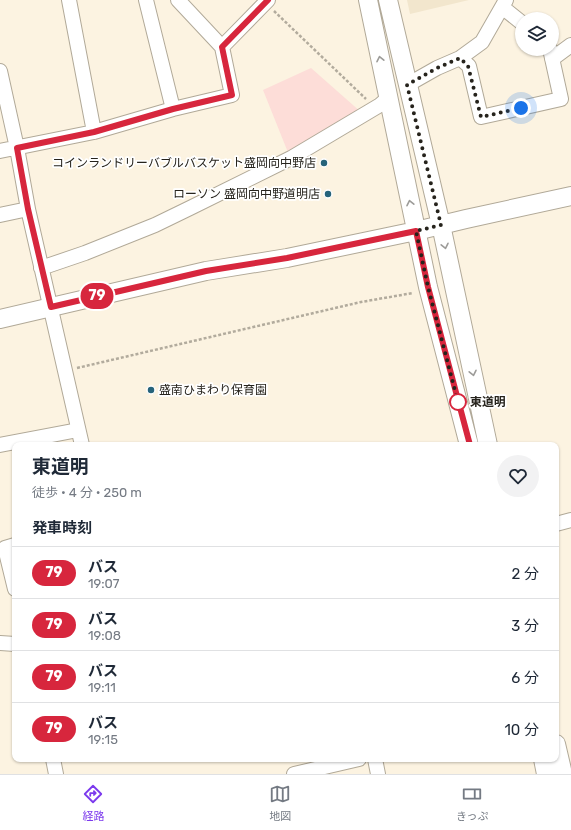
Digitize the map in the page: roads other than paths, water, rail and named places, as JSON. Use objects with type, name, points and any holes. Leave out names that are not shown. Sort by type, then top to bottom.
[{"type":"street","points":[[69,0],[94,132]]},
{"type":"street","points":[[146,0],[173,109]]},
{"type":"street","points":[[0,151],[94,132],[173,109],[232,95],[222,47],[178,0]]},
{"type":"street","points":[[368,0],[382,103],[416,231],[428,287],[469,442]]},
{"type":"street","points":[[388,0],[441,225],[487,442]]},
{"type":"street","points":[[222,47],[266,1]]},
{"type":"street","points":[[407,85],[437,68],[460,58],[482,42],[504,4],[515,16]]},
{"type":"street","points":[[559,50],[571,45]]},
{"type":"street","points":[[460,58],[468,66],[481,117],[561,98],[551,56]]},
{"type":"street","points":[[0,72],[17,148],[28,209],[81,442]]},
{"type":"street","points":[[41,268],[85,253],[190,208],[291,158],[382,103]]},
{"type":"street","points":[[0,319],[206,271],[287,258],[571,196]]},
{"type":"street","points":[[0,215],[28,209]]},
{"type":"street","points":[[16,442],[78,430]]},
{"type":"street","points":[[0,445],[12,443]]},
{"type":"street","points":[[559,523],[571,520]]},
{"type":"street","points":[[12,546],[4,548],[12,578]]},
{"type":"street","points":[[0,643],[12,644]]},
{"type":"street","points":[[559,757],[563,774]]},
{"type":"street","points":[[54,762],[56,774]]},
{"type":"street","points":[[294,774],[346,762]]},
{"type":"street","points":[[376,762],[378,774]]},
{"type":"street","points":[[544,762],[546,774]]},
{"type":"place","name":"コインランドリーバブルバスケット盛岡向中野店","points":[[324,163]]},
{"type":"place","name":"ローソン 盛岡向中野道明店","points":[[328,194]]},
{"type":"place","name":"盛南ひまわり保育園","points":[[151,390]]},
{"type":"place","name":"東道明","points":[[458,402]]}]
